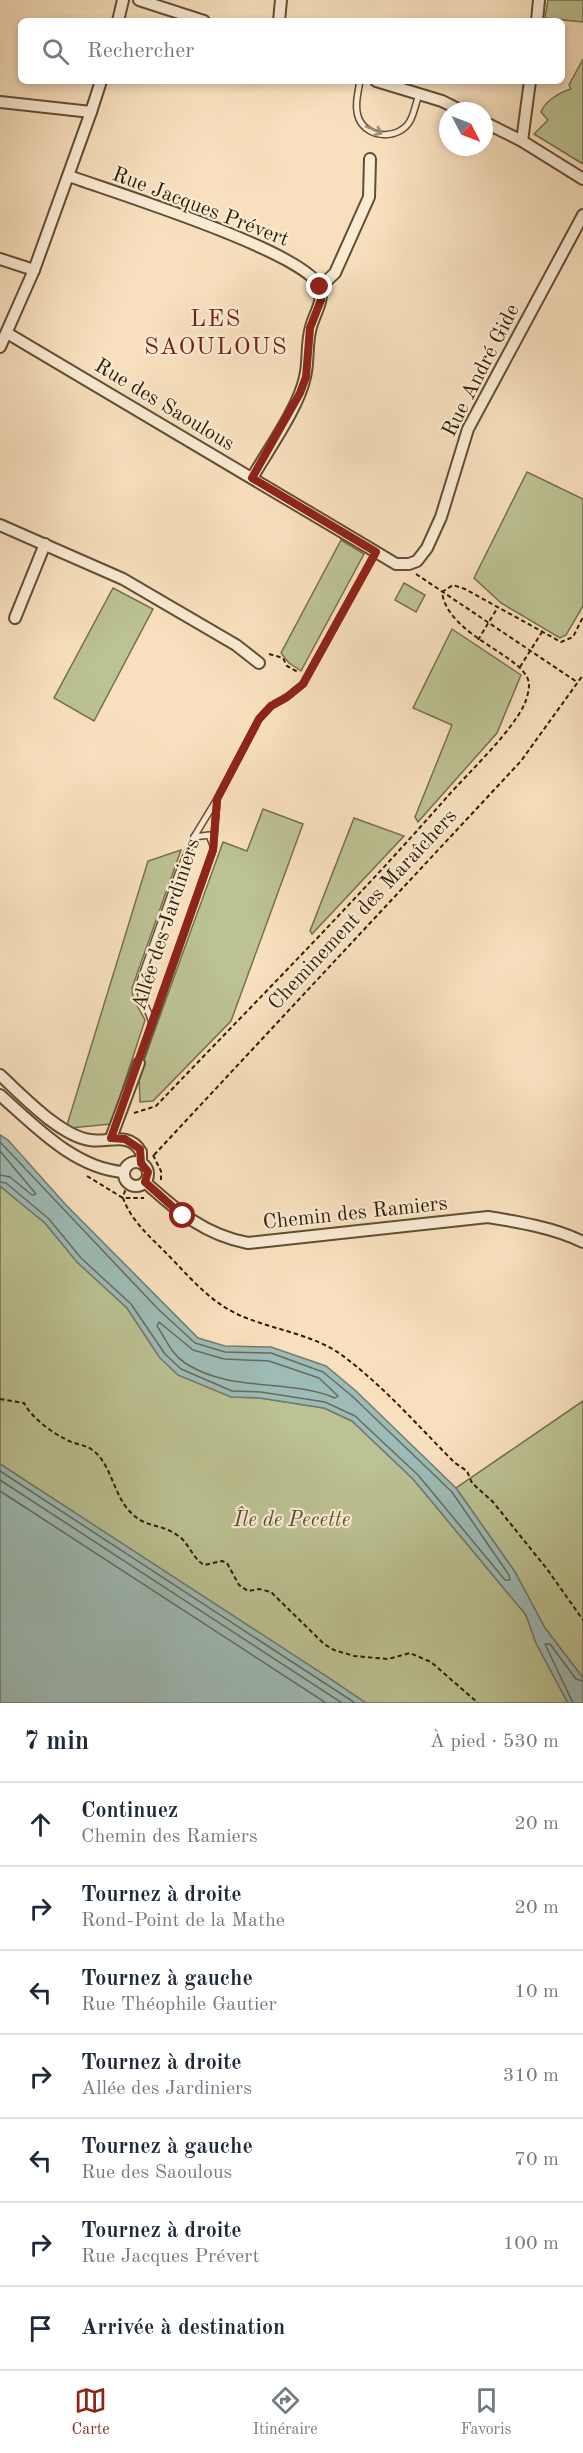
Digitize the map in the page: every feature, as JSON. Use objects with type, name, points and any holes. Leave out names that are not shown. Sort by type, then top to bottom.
[{"type":"street","points":[[119,18],[123,0]]},
{"type":"street","points":[[139,0],[195,18]]},
{"type":"street","points":[[279,18],[281,0]]},
{"type":"street","points":[[537,18],[539,0]]},
{"type":"street","points":[[0,347],[34,270],[100,84]]},
{"type":"street","points":[[386,84],[439,102]]},
{"type":"street","points":[[522,141],[530,84]]},
{"type":"street","points":[[0,102],[91,112]]},
{"type":"street","points":[[493,126],[522,141],[583,178]]},
{"type":"street","points":[[252,478],[300,393],[306,377],[310,328],[321,300],[320,287],[335,273],[369,197],[370,159]]},
{"type":"street","name":"Rue Jacques Prévert","points":[[69,176],[248,240],[301,266],[312,275],[320,287]]},
{"type":"street","name":"Rue André Gide","points":[[409,564],[417,561],[426,548],[441,517],[468,429],[583,215]]},
{"type":"street","points":[[0,259],[34,270]]},
{"type":"street","name":"Rue des Saoulous","points":[[6,333],[396,564],[409,564]]},
{"type":"street","points":[[0,525],[123,579],[248,654],[259,663]]},
{"type":"street","points":[[15,618],[45,544]]},
{"type":"street","name":"Allée des Jardiniers","points":[[111,1138],[140,1063]]},
{"type":"street","points":[[0,1075],[58,1125],[73,1134],[91,1140],[111,1138],[133,1142],[148,1172],[145,1182],[136,1186],[125,1177],[98,1167],[69,1151],[0,1095]]},
{"type":"street","points":[[125,1177],[130,1163],[141,1157]]},
{"type":"street","name":"Chemin des Ramiers","points":[[145,1182],[183,1216],[203,1229],[226,1239],[248,1243],[488,1217],[517,1222],[583,1242]]},
{"type":"lane","points":[[360,84],[356,107],[359,120],[368,130],[377,134],[391,135],[401,131],[410,122],[419,94]]},
{"type":"lane","name":"Allée des Jardiniers","points":[[152,1025],[150,1012],[139,994],[139,984],[178,874],[194,837],[217,799],[259,719],[271,706],[295,691],[306,677],[376,552]]},
{"type":"lane","name":"Allée des Jardiniers","points":[[140,1063],[213,845],[217,799]]},
{"type":"lane","points":[[194,837],[209,836],[213,845]]},
{"type":"path","points":[[409,564],[419,577],[531,649],[577,682]]},
{"type":"path","points":[[442,592],[453,585],[561,642],[573,637],[583,617]]},
{"type":"path","points":[[119,1114],[133,1113],[156,1106],[423,825],[505,732],[525,703],[529,681],[520,666],[478,640],[451,614],[444,602],[442,592]]},
{"type":"path","points":[[478,640],[498,607]]},
{"type":"path","points":[[520,666],[542,632]]},
{"type":"path","points":[[248,654],[275,654],[287,666],[306,677]]},
{"type":"path","name":"Cheminement des Maraîchers","points":[[154,1155],[521,761],[559,712],[583,675]]},
{"type":"path","points":[[141,1157],[154,1155],[161,1171],[160,1183],[154,1191]]},
{"type":"path","points":[[125,1177],[123,1198],[134,1219],[197,1287],[234,1313],[325,1345],[379,1386],[455,1464],[467,1471],[472,1483],[493,1502],[547,1569],[583,1620]]},
{"type":"path","points":[[0,1400],[24,1403],[28,1411],[65,1440],[90,1448],[99,1456],[122,1500],[138,1519],[152,1527],[178,1535],[198,1561],[204,1565],[222,1561],[227,1563],[239,1585],[248,1591],[260,1589],[271,1592],[324,1644],[354,1656],[388,1659],[410,1653],[432,1662],[478,1703]]},
{"type":"green space","points":[[548,0],[583,0],[583,22],[565,20],[565,18],[545,18]]},
{"type":"green space","points":[[583,59],[583,164],[534,134],[548,120],[541,112],[543,108],[553,98],[571,89],[569,85]]},
{"type":"green space","points":[[527,472],[583,499],[583,606],[566,635],[560,638],[501,603],[474,578]]},
{"type":"green space","points":[[341,540],[364,554],[301,671],[289,663],[281,653]]},
{"type":"green space","points":[[404,583],[425,595],[416,612],[395,600]]},
{"type":"green space","points":[[113,588],[153,609],[94,721],[54,698]]},
{"type":"green space","points":[[452,629],[521,675],[497,733],[418,822],[415,817],[452,725],[413,708]]},
{"type":"green space","points":[[263,809],[303,824],[231,1021],[153,1101],[140,1102],[139,1074],[223,842],[247,851]]},
{"type":"green space","points":[[354,818],[404,836],[312,934],[310,931]]},
{"type":"green space","points":[[181,850],[132,988],[133,998],[145,1020],[111,1124],[70,1128],[67,1125],[148,861]]},
{"type":"green space","name":"Île de Pecette","points":[[0,1186],[45,1223],[77,1262],[127,1308],[160,1358],[231,1397],[260,1398],[324,1408],[352,1421],[413,1479],[526,1615],[536,1643],[568,1703],[366,1703],[0,1464]]},
{"type":"green space","points":[[583,1401],[583,1678],[545,1628],[515,1572],[456,1488]]},
{"type":"water","points":[[0,1135],[8,1140],[66,1205],[198,1338],[225,1346],[271,1347],[326,1366],[356,1391],[456,1488],[515,1572],[545,1628],[583,1678],[583,1703],[568,1703],[536,1643],[526,1615],[413,1479],[352,1421],[324,1408],[260,1398],[231,1397],[178,1375],[160,1358],[127,1308],[77,1262],[45,1223],[0,1186]]},
{"type":"water","points":[[0,1464],[329,1678],[366,1703],[0,1703]]},
{"type":"district","name":"LES SAOULOUS","points":[[216,332]]},
{"type":"route","points":[[183,1216],[145,1182],[148,1172],[141,1163],[140,1149],[133,1142],[111,1138],[140,1063],[213,850],[217,799],[259,719],[271,706],[303,684],[376,552],[252,478],[300,393],[306,377],[310,328],[321,300],[320,287]]}]
